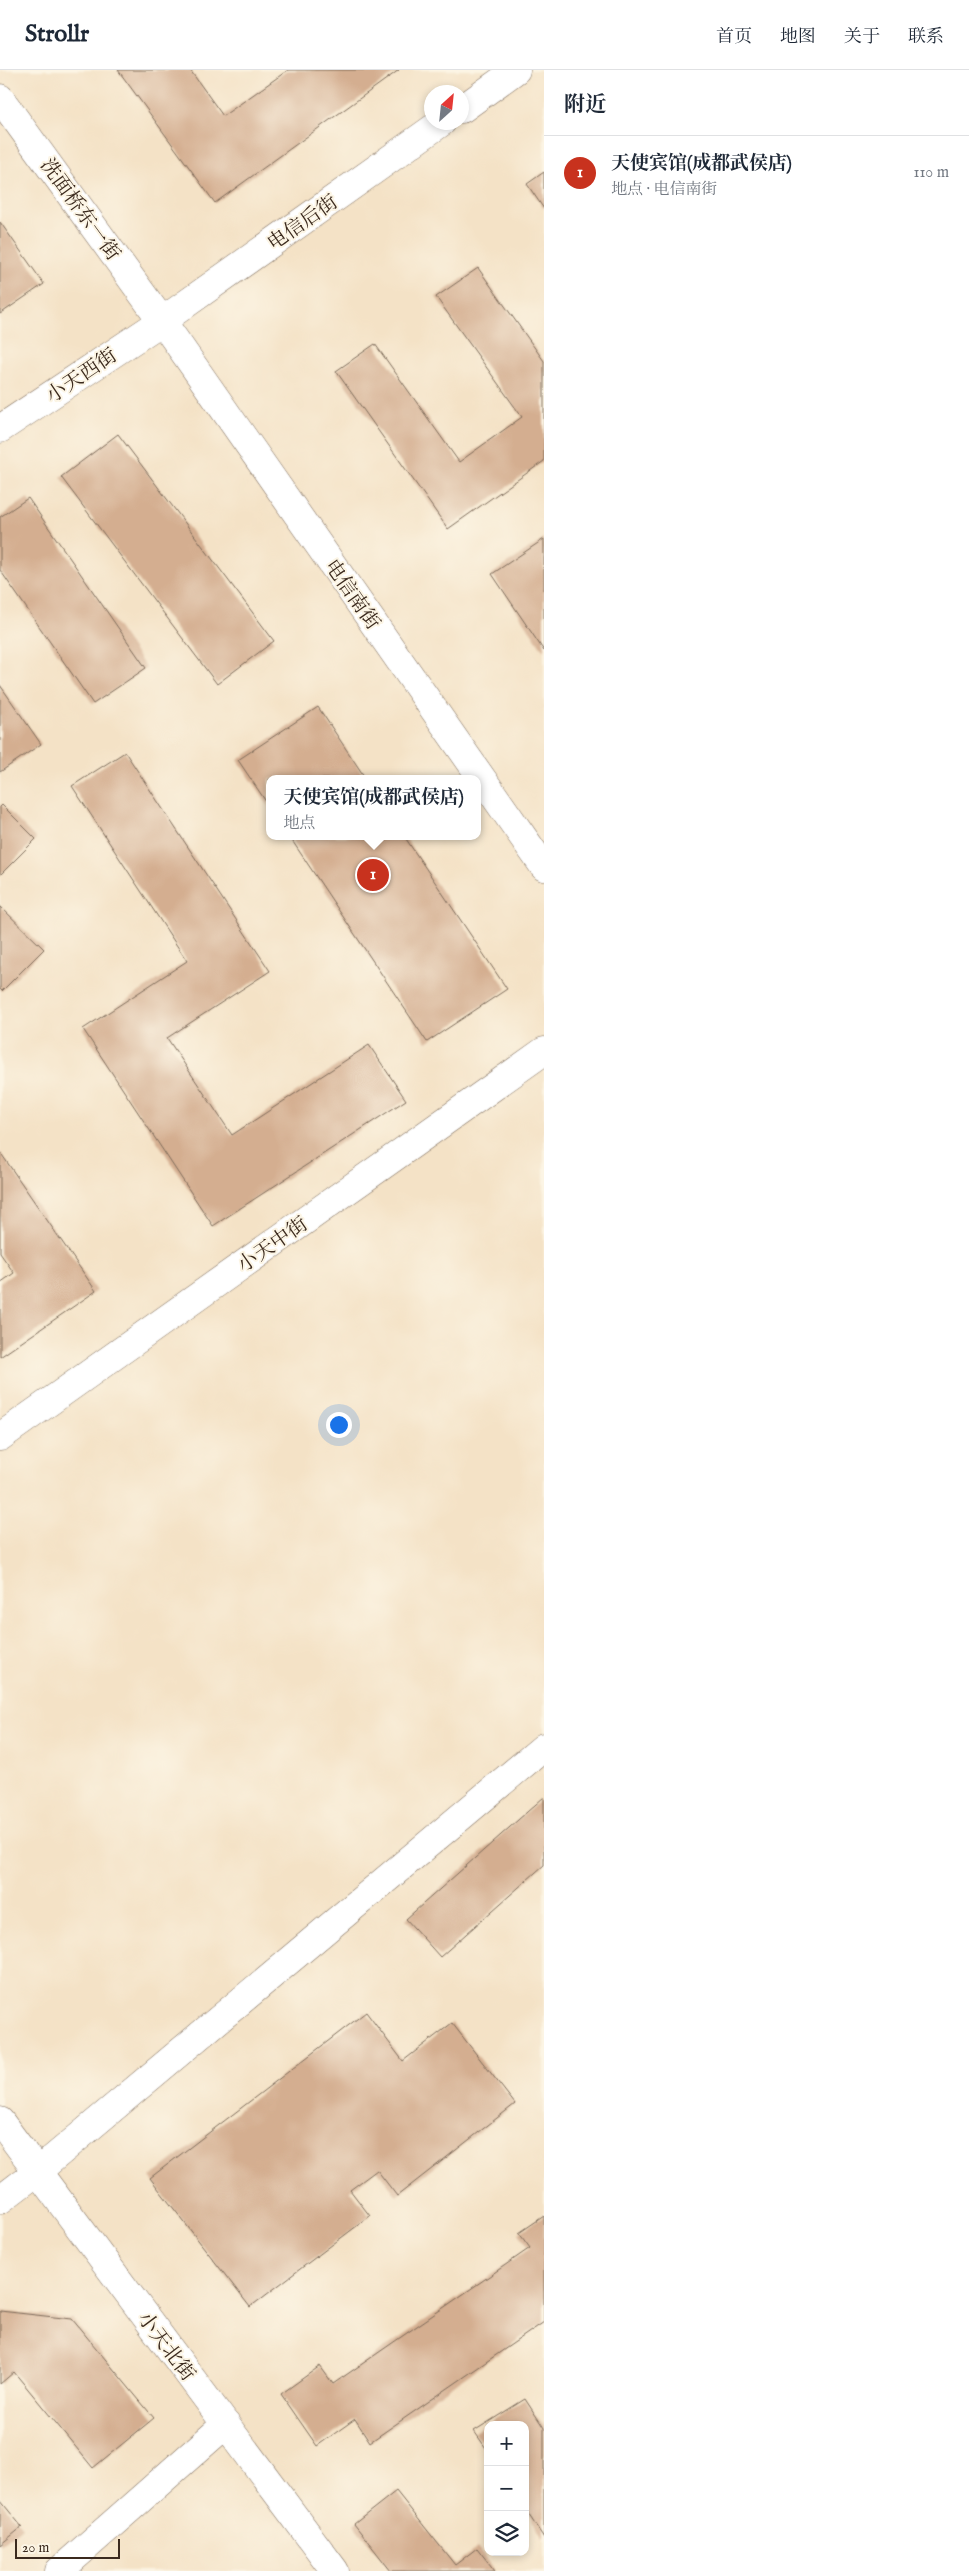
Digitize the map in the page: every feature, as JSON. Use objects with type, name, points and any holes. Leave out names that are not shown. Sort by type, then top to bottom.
[{"type":"street","points":[[469,104],[516,70]]},
{"type":"street","name":"洗面桥东一街","points":[[0,98],[162,321]]},
{"type":"street","name":"电信后街","points":[[162,321],[431,130]]},
{"type":"street","name":"小天西街","points":[[0,429],[162,321]]},
{"type":"street","name":"电信南街","points":[[162,321],[480,775]]},
{"type":"street","name":"电信南街","points":[[481,777],[544,867]]},
{"type":"street","name":"小天中街","points":[[0,1437],[544,1051]]},
{"type":"street","points":[[0,2200],[38,2171],[544,1747]]},
{"type":"street","name":"小天北街","points":[[0,2121],[335,2571]]},
{"type":"street","points":[[59,2571],[226,2424]]},
{"type":"building","points":[[118,70],[190,70],[223,116],[288,70],[399,70],[215,203]]},
{"type":"building","points":[[544,172],[544,209],[527,184]]},
{"type":"building","points":[[0,222],[44,284],[0,314]]},
{"type":"building","points":[[478,268],[544,361],[544,461],[448,529],[336,371],[375,344],[459,462],[522,417],[436,297]]},
{"type":"building","points":[[118,434],[274,641],[217,684],[61,477]]},
{"type":"building","points":[[28,498],[146,668],[93,704],[0,570],[0,517]]},
{"type":"building","points":[[544,539],[544,651],[492,574]]},
{"type":"building","points":[[0,685],[41,744],[0,772]]},
{"type":"building","points":[[318,707],[363,775],[266,775],[266,802],[238,760]]},
{"type":"building","points":[[125,752],[270,971],[167,1038],[232,1135],[369,1045],[406,1100],[213,1226],[83,1029],[187,961],[72,786]]},
{"type":"building","points":[[2,805],[36,839],[0,875],[0,807]]},
{"type":"building","points":[[292,840],[407,840],[507,989],[427,1042]]},
{"type":"building","points":[[0,906],[44,949],[2,991],[0,989]]},
{"type":"building","points":[[0,1152],[96,1291],[0,1357],[0,1283],[14,1273],[0,1253]]},
{"type":"building","points":[[544,1797],[544,1865],[440,1957],[406,1919]]},
{"type":"building","points":[[366,2012],[403,2061],[452,2023],[515,2104],[397,2196],[377,2170],[350,2190],[370,2216],[250,2307],[150,2178]]},
{"type":"building","points":[[544,2216],[544,2322],[370,2442],[355,2419],[317,2446],[281,2394],[320,2366],[333,2384],[530,2248],[519,2233]]},
{"type":"building","points":[[0,2311],[72,2319],[154,2418],[93,2468],[14,2372],[0,2384]]},
{"type":"building","points":[[525,2399],[544,2428],[544,2538],[529,2515],[529,2421],[490,2421]]},
{"type":"building","points":[[484,2425],[484,2445],[474,2431]]},
{"type":"building","points":[[396,2491],[455,2565],[477,2548],[495,2571],[391,2571],[354,2524]]},
{"type":"building","points":[[0,2500],[22,2527],[0,2545]]},
{"type":"place","name":"天使宾馆(成都武侯店)","points":[[373,875]]}]
